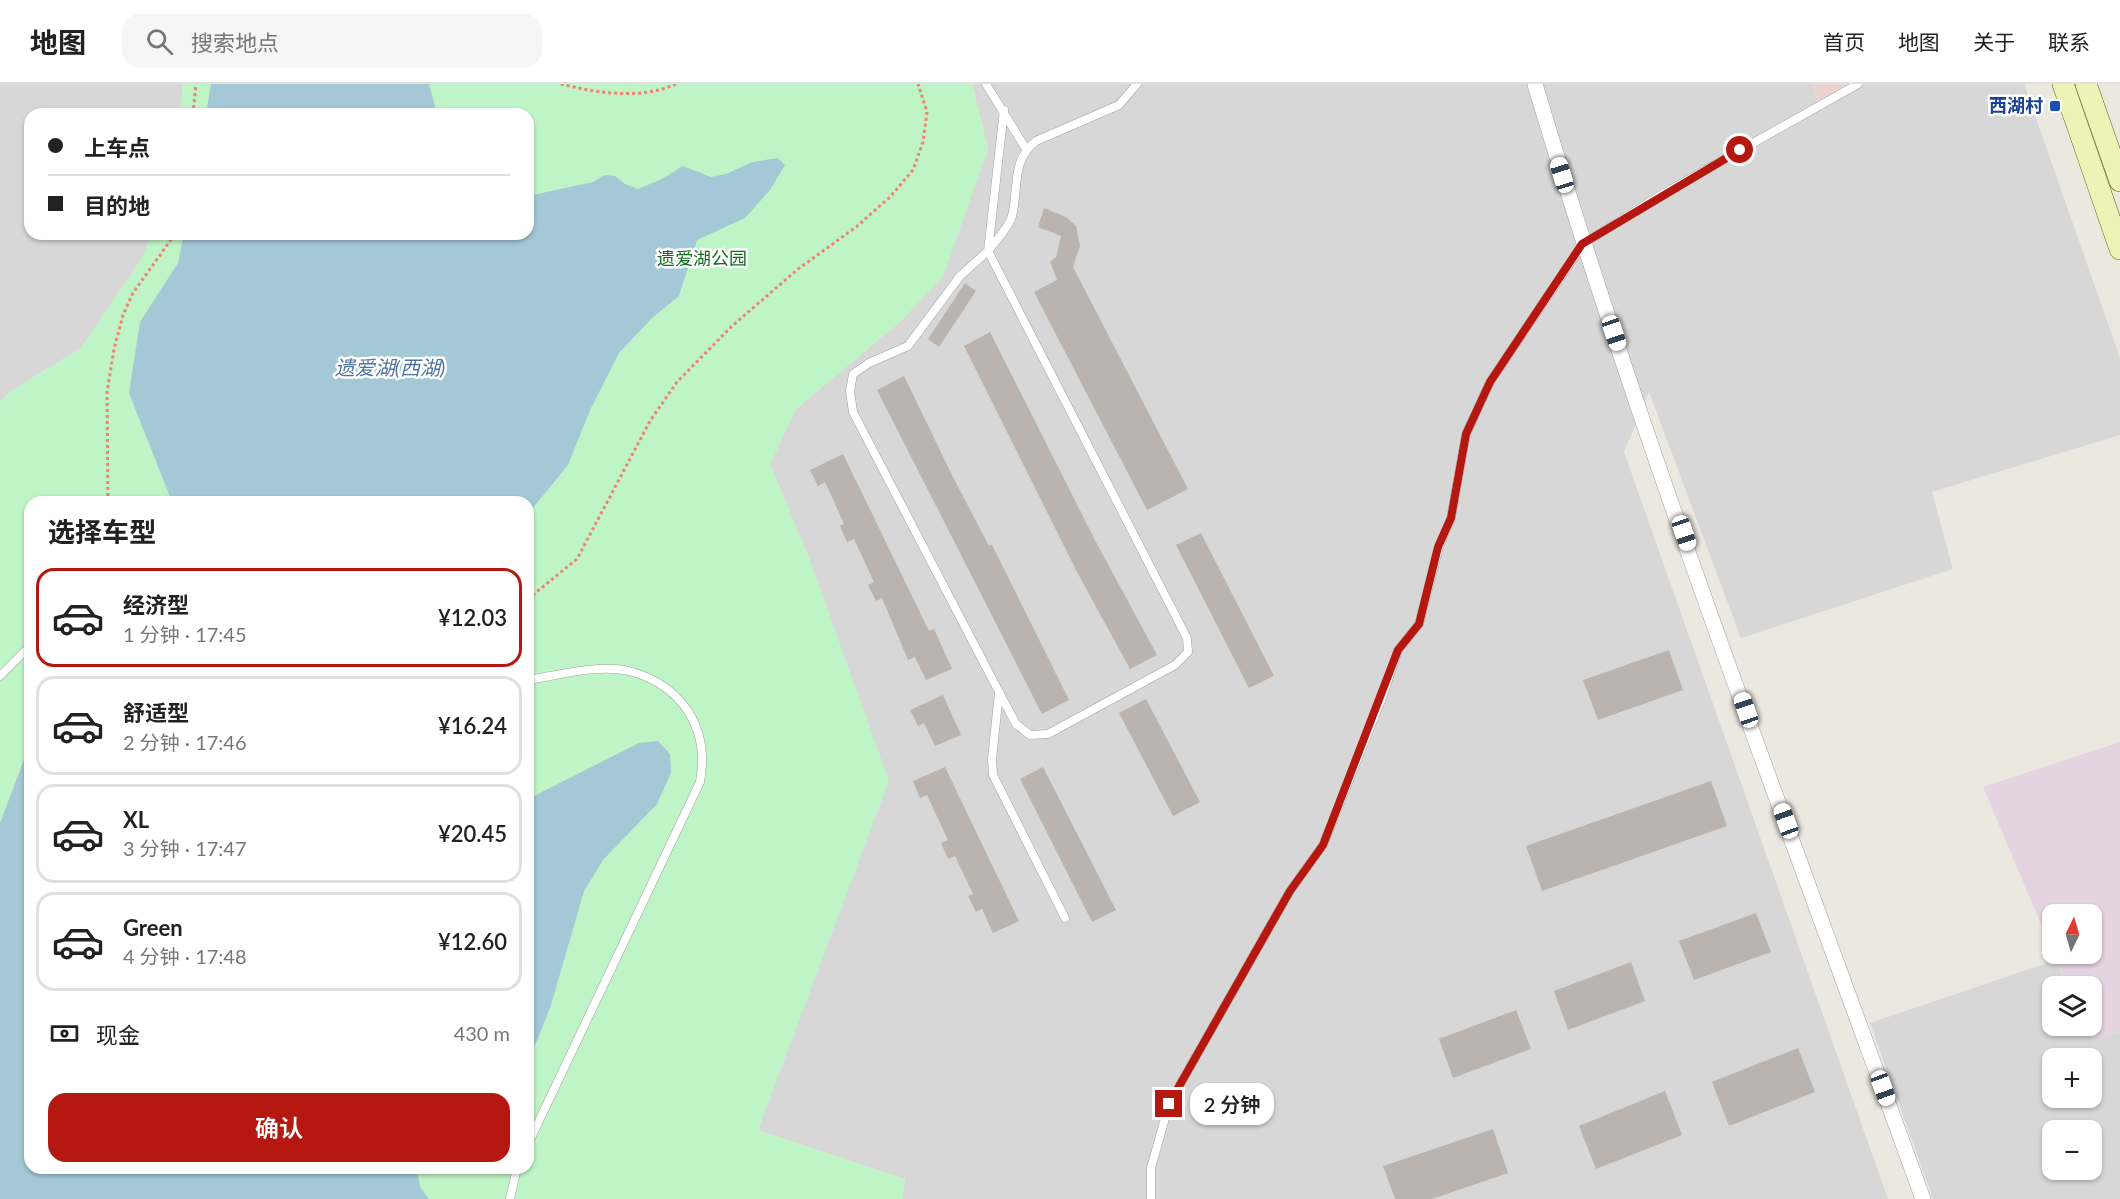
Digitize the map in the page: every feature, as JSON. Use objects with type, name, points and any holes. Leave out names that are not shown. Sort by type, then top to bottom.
[{"type":"main road","points":[[2063,84],[2120,249]]},
{"type":"main road","points":[[2086,84],[2120,181]]},
{"type":"street","points":[[1535,84],[1582,244],[1754,732],[1923,1199]]},
{"type":"lane","points":[[986,84],[1026,149]]},
{"type":"lane","points":[[1004,110],[988,251],[1187,638],[1188,652],[1175,665],[1048,734],[1030,735],[1016,724],[853,412],[849,391],[853,374],[869,363],[908,346],[960,276],[988,251],[1012,218],[1019,163],[1026,149],[1036,141],[1119,105],[1137,84]]},
{"type":"lane","points":[[1151,1199],[1151,1168],[1169,1104],[1290,891],[1323,845],[1398,650],[1419,624],[1438,547],[1451,518],[1466,434],[1490,382],[1582,244],[1661,195],[1858,84]]},
{"type":"lane","points":[[0,676],[24,652]]},
{"type":"lane","points":[[534,679],[601,670],[628,671],[650,680],[680,699],[696,723],[703,766],[700,782],[534,1131]]},
{"type":"lane","points":[[999,692],[992,759],[993,775],[1065,918]]},
{"type":"lane","points":[[510,1199],[516,1174]]},
{"type":"path","points":[[194,108],[196,84]]},
{"type":"path","points":[[561,84],[589,91],[636,93],[676,84]]},
{"type":"path","points":[[534,594],[577,559],[650,421],[677,382],[740,320],[798,269],[856,227],[890,197],[913,170],[923,142],[927,112],[918,84]]},
{"type":"path","points":[[108,496],[107,392],[114,349],[123,315],[132,293],[171,240]]},
{"type":"shaded area","points":[[0,84],[183,84],[181,108],[24,108],[24,240],[150,240],[142,258],[81,348],[11,391],[0,402]]},
{"type":"shaded area","points":[[972,84],[1813,84],[1818,103],[1848,84],[2024,84],[2120,358],[2120,435],[1932,492],[1953,569],[1741,638],[1649,392],[1624,452],[1888,1199],[902,1199],[905,1179],[758,1130],[845,895],[811,563],[770,464],[796,409],[901,321],[988,149]]},
{"type":"shaded area","points":[[1813,84],[1848,84],[1818,103]]},
{"type":"shaded area","points":[[2120,742],[2120,1032],[2090,1040],[2088,1036],[2102,1036],[2102,976],[2063,976],[2058,964],[2102,964],[2102,904],[2042,904],[2042,926],[1983,787]]},
{"type":"shaded area","points":[[2044,964],[2058,964],[2063,976],[2042,976],[2042,1036],[2089,1036],[2091,1040],[2120,1032],[2120,1199],[1933,1199],[1870,1023]]},
{"type":"green space","name":"遗爱湖公园","points":[[183,84],[972,84],[988,149],[943,277],[901,321],[796,409],[770,464],[811,563],[889,781],[758,1130],[905,1179],[902,1199],[0,1199],[0,402],[11,391],[81,348],[142,258],[150,240],[534,240],[534,108],[181,108]]},
{"type":"water","points":[[211,84],[429,84],[435,108],[207,108]]},
{"type":"water","name":"遗爱湖(西湖)","points":[[778,158],[785,165],[770,190],[745,218],[697,240],[679,296],[652,318],[619,353],[591,408],[568,465],[534,507],[534,496],[170,496],[129,393],[140,322],[178,263],[183,240],[534,240],[534,195],[593,182],[605,175],[615,176],[625,184],[638,189],[662,179],[683,166],[711,177],[726,174],[752,162]]},
{"type":"water","points":[[658,741],[670,754],[671,773],[657,804],[603,860],[584,891],[551,1005],[534,1045],[534,796],[639,743]]},
{"type":"water","points":[[24,760],[24,1174],[418,1174],[420,1187],[429,1199],[0,1199],[0,823]]},
{"type":"building","points":[[1044,208],[1066,217],[1076,226],[1080,246],[1073,267],[1188,489],[1147,510],[1034,292],[1057,280],[1050,262],[1056,257],[1061,236],[1038,227]]},
{"type":"building","points":[[965,283],[976,291],[939,347],[928,339]]},
{"type":"building","points":[[990,332],[1096,542],[1157,655],[1130,669],[1077,572],[964,346]]},
{"type":"building","points":[[904,376],[952,475],[989,546],[992,545],[1069,700],[1042,714],[877,390]]},
{"type":"building","points":[[843,454],[929,631],[934,629],[952,669],[926,680],[915,657],[908,660],[882,598],[876,601],[868,585],[874,582],[854,539],[847,542],[840,526],[844,524],[825,482],[818,486],[810,470]]},
{"type":"building","points":[[1201,533],[1274,676],[1249,688],[1176,545]]},
{"type":"building","points":[[1669,650],[1683,690],[1598,720],[1583,680]]},
{"type":"building","points":[[943,695],[961,735],[935,746],[924,723],[918,726],[910,710]]},
{"type":"building","points":[[1146,699],[1200,802],[1173,816],[1119,713]]},
{"type":"building","points":[[945,767],[1019,921],[993,933],[982,909],[976,912],[968,896],[973,894],[955,856],[948,859],[941,843],[948,840],[927,795],[920,798],[913,781]]},
{"type":"building","points":[[1043,767],[1116,910],[1092,922],[1020,779]]},
{"type":"building","points":[[1711,781],[1727,826],[1542,891],[1526,846]]},
{"type":"building","points":[[1756,913],[1771,952],[1694,980],[1679,941]]},
{"type":"building","points":[[1631,962],[1645,1001],[1568,1030],[1554,991]]},
{"type":"building","points":[[1516,1010],[1531,1049],[1453,1078],[1439,1039]]},
{"type":"building","points":[[1798,1048],[1815,1092],[1729,1126],[1712,1082]]},
{"type":"building","points":[[1665,1091],[1682,1135],[1596,1169],[1579,1126]]},
{"type":"building","points":[[1493,1129],[1508,1173],[1432,1199],[1395,1199],[1383,1166]]},
{"type":"place","name":"西湖村","points":[[2055,106]]},
{"type":"route","points":[[1169,1104],[1290,891],[1323,845],[1382,698],[1398,650],[1419,624],[1438,547],[1451,518],[1466,434],[1490,382],[1582,244],[1740,150]]}]
